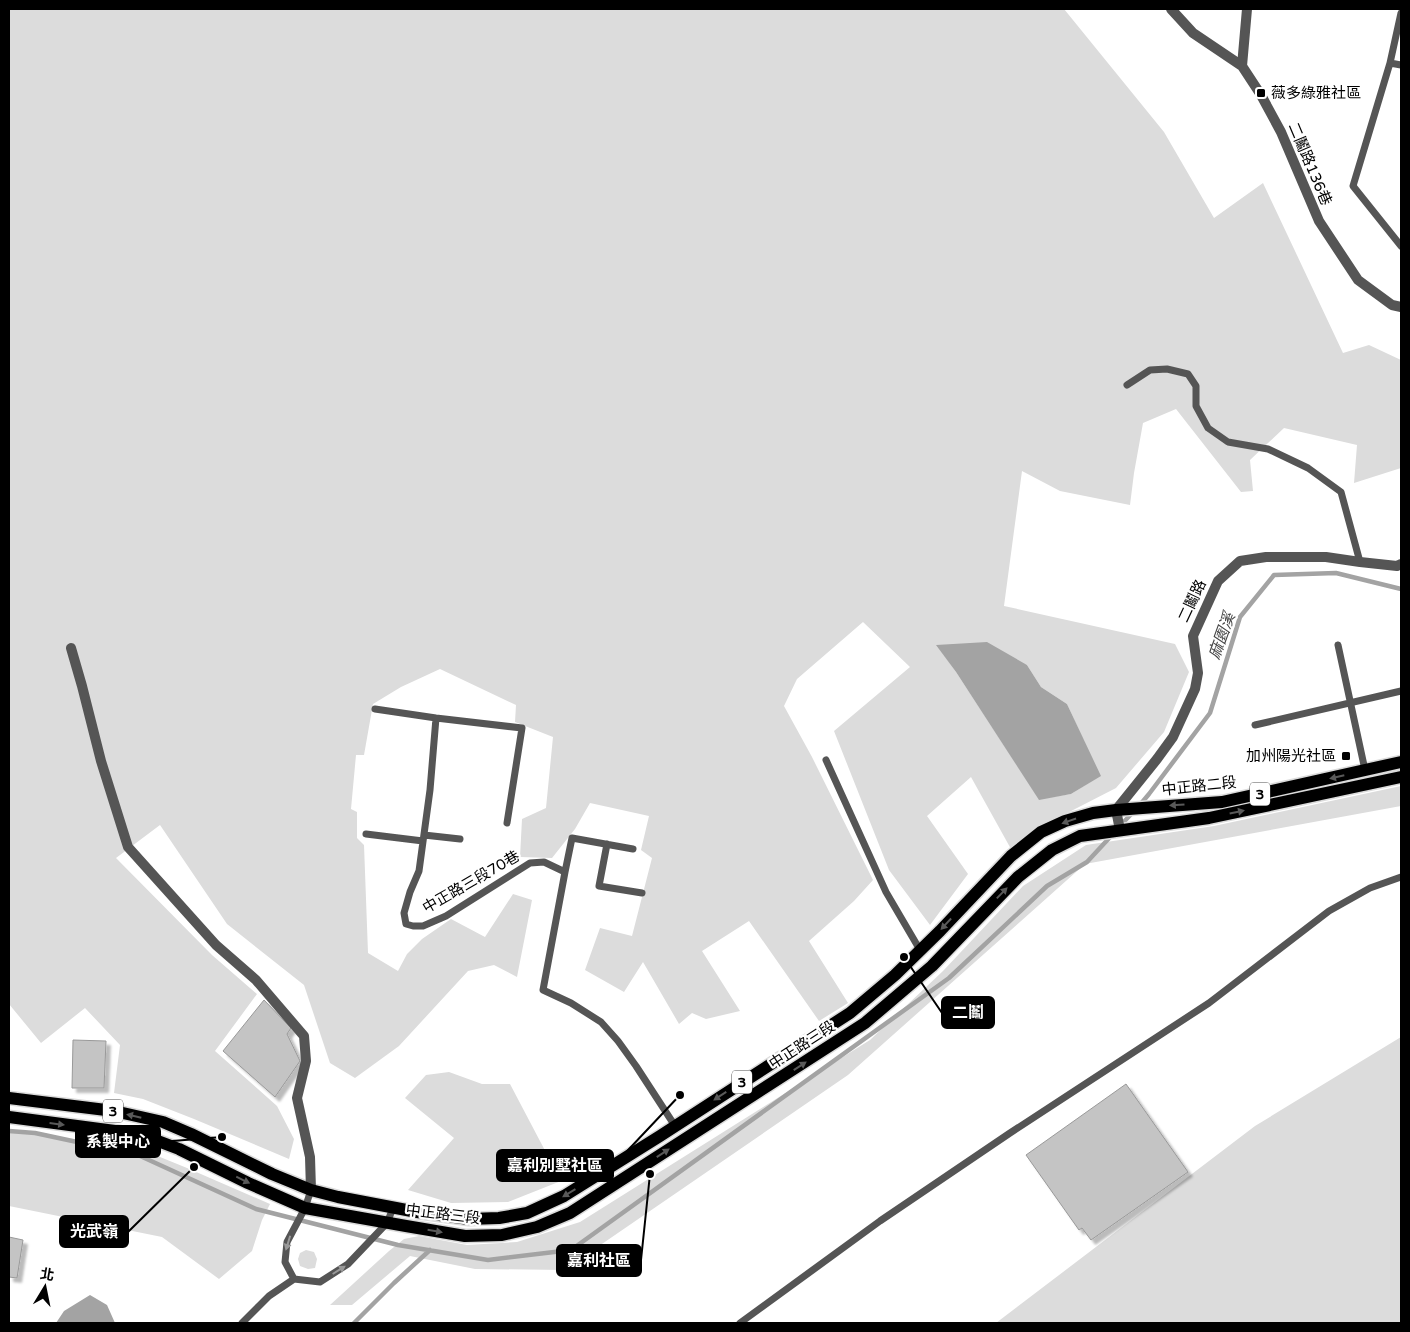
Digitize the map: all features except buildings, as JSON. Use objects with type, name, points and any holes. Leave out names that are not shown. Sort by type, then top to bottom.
[{"type":"main road","name":"中正路二段","points":[[1116,810],[1222,802],[1401,762]]},
{"type":"main road","name":"中正路二段","points":[[1120,830],[1209,818],[1401,777]]},
{"type":"main road","name":"中正路三段","points":[[9,1098],[114,1111],[163,1122],[272,1174],[311,1190],[394,1208],[469,1219],[499,1218],[527,1213],[564,1196],[850,1013],[920,950],[1010,856],[1041,832],[1065,821],[1116,810]]},
{"type":"main road","name":"中正路三段","points":[[9,1117],[115,1131],[150,1138],[179,1149],[248,1183],[306,1208],[465,1236],[502,1235],[536,1227],[570,1213],[865,1023],[932,966],[1018,877],[1052,850],[1080,836],[1120,830]]},
{"type":"street","name":"二鬮路136巷","points":[[1171,9],[1193,33],[1242,66],[1261,95],[1281,132],[1319,222],[1358,280],[1392,305],[1401,307]]},
{"type":"street","points":[[1242,66],[1247,9]]},
{"type":"street","name":"二鬮路","points":[[1116,810],[1157,760],[1173,737],[1195,689],[1198,673],[1193,636],[1218,580],[1240,561],[1266,557],[1326,557],[1397,566],[1401,564]]},
{"type":"street","points":[[71,648],[101,761],[128,847],[216,945],[256,980],[304,1036],[306,1061],[297,1098],[310,1157],[311,1190]]},
{"type":"street","points":[[1116,810],[1120,830]]},
{"type":"lane","points":[[1401,13],[1390,62],[1354,186],[1401,246]]},
{"type":"lane","points":[[1390,62],[1401,66]]},
{"type":"lane","points":[[1127,385],[1150,370],[1167,369],[1188,374],[1196,386],[1196,406],[1208,428],[1228,442],[1268,449],[1308,468],[1340,492],[1360,562]]},
{"type":"lane","points":[[1338,645],[1365,770]]},
{"type":"lane","points":[[1255,724],[1401,691]]},
{"type":"lane","points":[[375,709],[522,728],[507,823]]},
{"type":"lane","name":"中正路三段70巷","points":[[436,718],[424,838],[419,871],[404,913],[406,924],[423,926],[446,916],[530,863],[544,862],[565,872]]},
{"type":"lane","points":[[826,760],[886,892],[920,950]]},
{"type":"lane","points":[[366,834],[460,839]]},
{"type":"lane","points":[[633,849],[572,838],[543,990],[571,1003],[601,1022],[636,1066],[675,1126]]},
{"type":"lane","points":[[606,844],[599,886],[642,893]]},
{"type":"lane","points":[[740,1323],[880,1221],[1010,1133],[1209,1003],[1329,912],[1370,888],[1401,877]]},
{"type":"lane","points":[[294,1279],[284,1262],[287,1242],[306,1208],[311,1190]]},
{"type":"lane","points":[[242,1323],[269,1296],[294,1279],[320,1282],[348,1264],[386,1223],[394,1208]]},
{"type":"shaded area","points":[[9,9],[1064,9],[1164,132],[1214,218],[1263,183],[1343,353],[1369,345],[1401,360],[1401,468],[1354,483],[1357,445],[1284,428],[1250,460],[1253,491],[1241,492],[1176,409],[1143,423],[1130,505],[1060,491],[1022,471],[1004,606],[1175,644],[1189,672],[1164,732],[1116,788],[1038,828],[1011,849],[971,777],[927,816],[968,874],[930,925],[889,870],[834,731],[910,667],[863,622],[797,679],[784,706],[812,757],[873,880],[854,901],[809,941],[848,1003],[819,1021],[749,921],[702,951],[740,1011],[706,1019],[692,1013],[679,1024],[643,962],[624,992],[585,970],[600,928],[632,936],[652,858],[641,850],[649,816],[590,803],[575,829],[552,858],[520,857],[522,819],[546,808],[553,737],[515,722],[516,705],[440,669],[401,687],[373,704],[364,755],[356,755],[351,809],[357,812],[357,838],[364,845],[368,953],[398,971],[407,954],[422,939],[451,919],[485,937],[513,894],[532,900],[517,977],[494,965],[468,971],[399,1046],[355,1078],[330,1063],[304,985],[227,924],[160,825],[116,858],[212,955],[257,994],[215,1051],[277,1106],[294,1139],[289,1159],[143,1099],[114,1093],[120,1045],[85,1008],[41,1043],[9,1004]],"holes":[[[937,645],[1027,665],[1041,687],[1067,704],[1100,776],[1071,794],[1039,799]]]},
{"type":"shaded area","points":[[987,642],[1027,665],[1041,687],[1067,704],[1101,776],[1071,794],[1039,800],[956,672],[936,645]]},
{"type":"shaded area","points":[[1401,786],[1401,806],[1085,864],[848,1075],[564,1270],[475,1269],[410,1256],[352,1305],[330,1305],[404,1239],[419,1236],[467,1245],[517,1242],[580,1222],[870,1040],[943,971],[1023,886],[1086,845],[1214,826]]},
{"type":"shaded area","points":[[1401,1037],[1401,1323],[996,1323],[1255,1126]]},
{"type":"shaded area","points":[[449,1072],[482,1084],[510,1084],[561,1181],[508,1202],[451,1203],[408,1190],[454,1138],[405,1098],[426,1075]]},
{"type":"shaded area","points":[[9,1130],[138,1148],[270,1204],[262,1220],[252,1251],[219,1279],[162,1237],[9,1206]]},
{"type":"shaded area","points":[[306,1250],[314,1252],[317,1259],[315,1268],[308,1269],[300,1266],[298,1259],[300,1253]]},
{"type":"shaded area","points":[[90,1295],[107,1305],[115,1323],[56,1323],[64,1311]]},
{"type":"waterway","name":"麻園溪","points":[[1139,806],[1210,713],[1240,617],[1274,575],[1336,573],[1401,589]]},
{"type":"waterway","points":[[1120,826],[1134,811]]},
{"type":"waterway","points":[[9,1131],[35,1133],[138,1155],[256,1209],[398,1245],[488,1260],[571,1250],[949,978],[1047,886],[1087,862],[1112,835]]},
{"type":"waterway","points":[[354,1323],[430,1250]]},
{"type":"place","name":"薇多綠雅社區","points":[[1261,93]]},
{"type":"place","name":"加州陽光社區","points":[[1346,756]]},
{"type":"place","name":"二鬮","points":[[904,957]]},
{"type":"place","name":"嘉利別墅社區","points":[[680,1095]]},
{"type":"place","name":"系製中心","points":[[222,1137]]},
{"type":"place","name":"光武嶺","points":[[194,1167]]},
{"type":"place","name":"嘉利社區","points":[[650,1174]]}]
